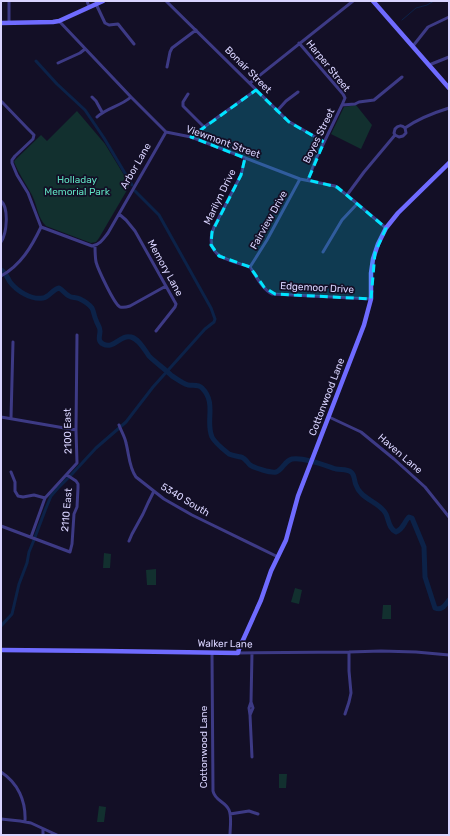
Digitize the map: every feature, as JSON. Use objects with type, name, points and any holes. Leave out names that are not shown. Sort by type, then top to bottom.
[{"type":"street","points":[[9,23],[10,1]]},
{"type":"street","points":[[87,1],[89,7]]},
{"type":"street","points":[[1,23],[49,23],[59,21],[103,1]]},
{"type":"street","name":"Bonair Street","points":[[166,1],[289,122],[324,142]]},
{"type":"street","points":[[250,83],[353,1]]},
{"type":"street","points":[[373,1],[449,88]]},
{"type":"street","points":[[96,4],[105,23],[109,25],[118,24],[134,44]]},
{"type":"street","points":[[413,46],[428,27],[449,16]]},
{"type":"street","points":[[59,21],[166,132]]},
{"type":"street","points":[[167,67],[171,48],[196,30]]},
{"type":"street","name":"Harper Street","points":[[299,43],[343,94],[345,99]]},
{"type":"street","points":[[58,63],[80,53],[85,49]]},
{"type":"street","points":[[429,65],[449,57]]},
{"type":"street","points":[[342,105],[374,100],[402,77]]},
{"type":"street","points":[[191,137],[256,90]]},
{"type":"street","points":[[277,111],[298,92]]},
{"type":"street","points":[[188,94],[183,106],[204,127]]},
{"type":"street","points":[[92,97],[102,112]]},
{"type":"street","points":[[97,117],[102,112],[125,102],[131,97]]},
{"type":"street","name":"Boyes Street","points":[[308,180],[316,159],[345,99]]},
{"type":"street","points":[[1,101],[34,136],[33,139],[13,157],[12,163],[29,197],[41,226],[95,246],[95,259],[99,271],[112,296],[120,307],[123,308],[130,306],[166,286]]},
{"type":"street","points":[[405,128],[426,116],[449,108]]},
{"type":"street","points":[[347,195],[395,135],[394,131],[397,127],[401,126],[405,128]]},
{"type":"street","points":[[395,135],[399,137],[403,136],[406,133],[405,128]]},
{"type":"street","name":"Viewmont Street","points":[[166,132],[191,137],[300,179],[333,185],[386,228]]},
{"type":"street","name":"Arbor Lane","points":[[95,246],[101,242],[108,233],[166,132]]},
{"type":"street","name":"Marilyn Drive","points":[[244,158],[241,175],[214,227],[211,240],[213,249],[219,256],[250,268]]},
{"type":"street","name":"Cottonwood Lane","points":[[238,653],[289,533],[298,496],[364,325],[372,299],[372,266],[378,244],[386,228],[398,213],[449,163]]},
{"type":"street","name":"Fairview Drive","points":[[250,268],[300,179]]},
{"type":"street","points":[[1,242],[4,237],[6,216],[2,201]]},
{"type":"street","points":[[323,252],[342,220],[357,204]]},
{"type":"street","name":"Memory Lane","points":[[118,214],[126,220],[135,231],[176,304],[156,331]]},
{"type":"street","points":[[2,276],[24,256],[32,246],[41,226]]},
{"type":"street","name":"Edgemoor Drive","points":[[250,268],[264,287],[272,294],[372,299]]},
{"type":"street","name":"2100 East","points":[[34,538],[45,498],[68,476],[77,463],[77,335]]},
{"type":"street","points":[[11,418],[13,342]]},
{"type":"street","points":[[1,417],[76,430]]},
{"type":"street","name":"Haven Lane","points":[[329,417],[361,432],[394,459],[424,486],[449,517]]},
{"type":"street","name":"5340 South","points":[[119,425],[126,441],[134,473],[139,479],[164,498],[200,519],[278,557]]},
{"type":"street","points":[[11,472],[15,482],[15,491],[18,496],[23,497],[34,495],[45,498]]},
{"type":"street","name":"2110 East","points":[[34,538],[70,552],[74,514],[77,507],[78,484],[68,476]]},
{"type":"street","points":[[130,541],[132,534],[154,491]]},
{"type":"street","points":[[1,526],[34,538]]},
{"type":"street","name":"Walker Lane","points":[[1,650],[212,653],[409,651],[449,655]]},
{"type":"street","points":[[345,714],[350,702],[351,693],[348,671],[349,652]]},
{"type":"street","name":"Cottonwood Lane","points":[[212,653],[213,791],[215,797],[227,807],[230,814]]},
{"type":"street","points":[[252,653],[251,702],[249,708],[252,757]]},
{"type":"street","points":[[1,772],[11,780],[21,794],[25,809],[25,821]]},
{"type":"street","points":[[230,835],[230,814],[249,811],[258,814]]},
{"type":"street","points":[[1,819],[25,821],[57,835]]},
{"type":"street","points":[[43,829],[43,835]]},
{"type":"highlighted area","points":[[256,90],[289,122],[324,142],[308,180],[337,187],[386,228],[375,253],[371,299],[275,294],[264,287],[250,267],[219,256],[211,245],[212,232],[241,175],[245,158],[191,137]]},
{"type":"green space","points":[[356,105],[372,125],[361,149],[331,134],[344,107]]},
{"type":"green space","name":"Holladay Memorial Park","points":[[77,111],[105,144],[130,185],[99,238],[96,242],[91,243],[46,226],[43,223],[32,195],[14,162],[41,135],[47,141]]},
{"type":"green space","points":[[104,553],[111,554],[110,568],[103,568]]},
{"type":"green space","points":[[156,569],[156,585],[147,585],[146,570]]},
{"type":"green space","points":[[295,588],[302,590],[299,604],[291,602]]},
{"type":"green space","points":[[383,605],[391,605],[391,619],[382,619]]},
{"type":"green space","points":[[279,774],[287,774],[286,788],[279,788]]},
{"type":"green space","points":[[99,806],[106,807],[104,822],[97,822]]},
{"type":"waterway","points":[[402,20],[416,8],[434,1]]},
{"type":"waterway","points":[[36,61],[57,84],[85,110],[104,138],[132,185]]},
{"type":"waterway","points":[[35,537],[51,496],[96,448],[126,422],[153,387],[205,329],[214,322],[215,319],[211,308],[159,215],[135,191]]},
{"type":"waterway","points":[[1,270],[20,292],[34,298],[43,298],[59,288],[70,297],[79,298],[93,310],[100,328],[99,340],[101,343],[110,345],[127,337],[134,338],[149,356],[172,376],[186,384],[202,388],[209,400],[210,431],[212,437],[217,444],[229,454],[245,459],[250,465],[270,472],[278,471],[292,459],[308,460],[351,472],[359,490],[364,496],[384,511],[394,531],[396,532],[399,530],[409,517],[412,518],[424,547],[425,577],[435,608],[440,609],[445,606],[449,600]]},
{"type":"waterway","points":[[1,626],[12,614],[19,584],[34,540]]}]
